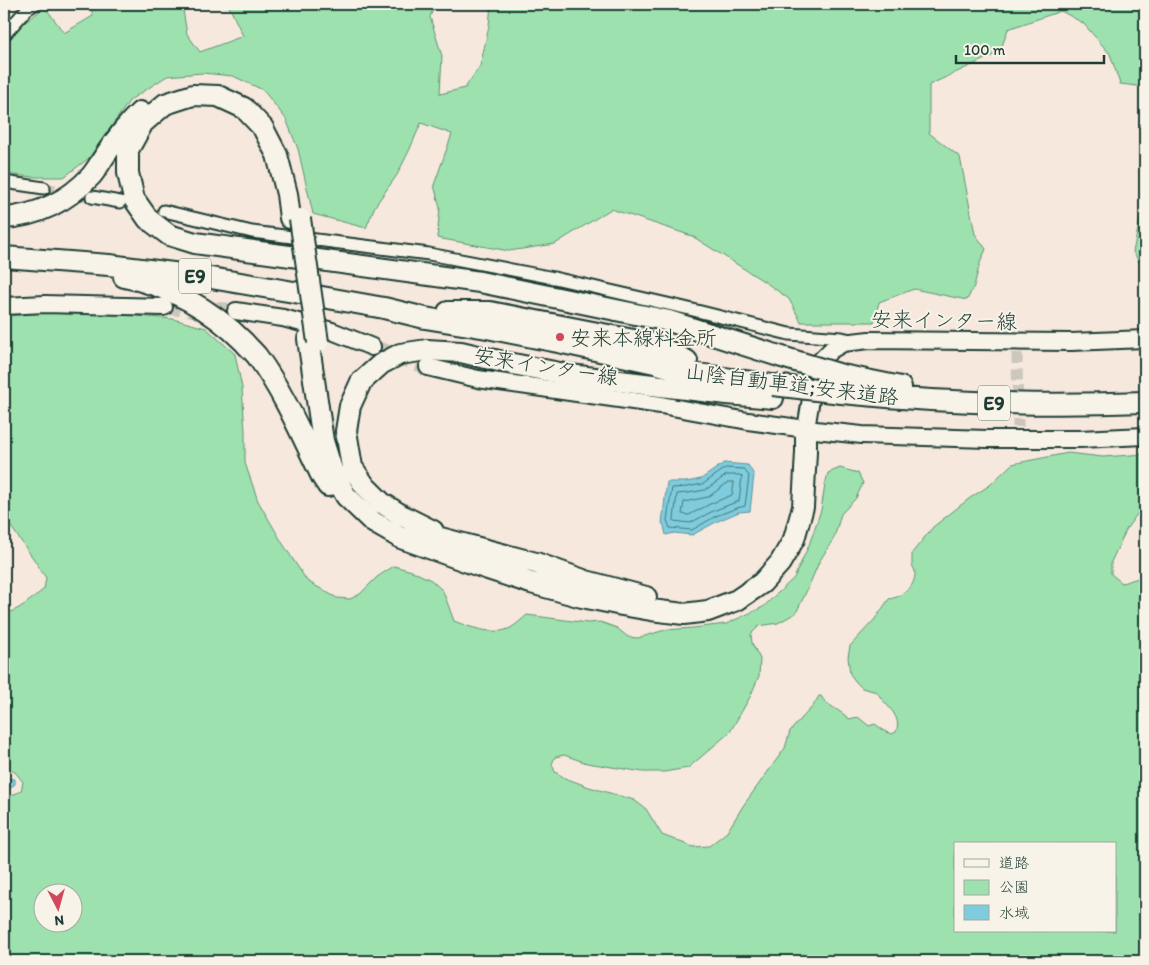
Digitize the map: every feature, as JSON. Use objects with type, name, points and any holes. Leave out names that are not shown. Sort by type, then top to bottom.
[{"type":"highway","points":[[4,218],[20,217],[43,210],[70,196],[92,175],[133,118],[152,100],[176,88],[197,86],[217,86],[241,95],[259,110],[273,127],[292,174],[295,218],[313,341],[323,441],[332,470],[346,496],[373,522],[401,538],[485,559]]},
{"type":"highway","points":[[295,218],[277,156],[263,128],[244,108],[218,96],[193,95],[165,104],[143,123],[128,150],[128,173],[134,198],[148,219],[169,235],[195,243],[480,282],[670,321],[782,357],[842,389],[931,404],[988,400]]},
{"type":"highway","name":"E9","points":[[4,257],[74,262]]},
{"type":"highway","points":[[74,262],[95,274],[127,278],[160,287],[185,298],[209,312],[230,329],[256,354],[277,386],[322,477],[338,503],[364,530],[396,548],[485,559]]},
{"type":"highway","name":"山陰自動車道;安来道路","points":[[74,262],[204,277],[426,315],[490,312],[654,344],[686,367],[773,388]]},
{"type":"highway","points":[[806,430],[802,506],[794,539],[780,563],[762,583],[737,600],[708,611],[684,614],[582,597],[531,583],[401,515],[382,503],[365,486],[352,467],[346,431],[350,406],[361,382],[381,364],[400,354],[427,350],[461,352],[570,375],[727,394],[773,388],[842,389],[888,385],[988,400]]},
{"type":"highway","name":"E9","points":[[988,400],[1145,396]]},
{"type":"highway","name":"E9","points":[[988,400],[1092,403],[1145,402]]},
{"type":"main road","points":[[4,306],[45,304],[164,307]]},
{"type":"main road","points":[[236,311],[283,318],[332,331],[372,347]]},
{"type":"main road","name":"安来インター線","points":[[806,430],[815,374],[821,360],[837,345],[854,341],[888,339],[1017,347],[1071,342],[1145,339]]},
{"type":"main road","name":"安来インター線","points":[[428,367],[478,379],[661,405],[806,430],[862,435],[1018,433],[1080,439],[1145,436]]},
{"type":"street","points":[[4,35],[27,9],[35,4]]},
{"type":"street","points":[[4,182],[44,188]]},
{"type":"street","points":[[92,197],[120,202]]},
{"type":"street","points":[[164,211],[252,232],[429,254],[554,278],[789,334],[842,338],[854,341]]},
{"type":"green space","points":[[90,4],[182,4],[187,34],[200,52],[243,36],[228,4],[435,4],[430,17],[442,56],[440,94],[465,88],[480,66],[489,26],[491,4],[1145,4],[1145,87],[1120,84],[1110,54],[1083,23],[1061,11],[1008,29],[1000,52],[929,85],[929,133],[960,157],[975,234],[986,249],[974,286],[967,300],[914,289],[879,302],[874,322],[801,322],[789,299],[692,236],[611,209],[555,244],[509,251],[437,238],[440,208],[434,185],[452,134],[421,123],[397,175],[375,206],[366,228],[313,214],[298,149],[286,119],[263,90],[233,76],[202,73],[167,76],[130,100],[89,158],[64,177],[33,177],[4,174],[4,43],[19,27],[45,7],[64,33],[93,16]]},
{"type":"green space","points":[[1145,196],[1145,271],[1133,252]]},
{"type":"green space","points":[[47,313],[127,315],[173,319],[206,328],[235,354],[242,388],[245,463],[258,501],[307,581],[337,598],[350,599],[360,594],[377,577],[394,566],[412,571],[431,580],[443,591],[454,621],[483,630],[506,630],[527,615],[588,623],[600,622],[617,628],[628,637],[638,638],[665,630],[726,624],[763,607],[794,578],[809,545],[821,510],[828,473],[840,468],[858,473],[863,483],[856,498],[841,514],[834,538],[819,562],[796,613],[778,623],[759,626],[751,634],[752,643],[760,659],[759,676],[750,697],[730,732],[688,768],[664,772],[643,772],[587,763],[564,755],[555,757],[552,764],[555,772],[565,778],[634,800],[646,809],[662,835],[693,847],[709,846],[727,832],[743,806],[785,748],[790,731],[813,706],[819,696],[849,719],[858,717],[869,726],[875,724],[886,732],[892,734],[896,732],[897,720],[892,710],[877,692],[862,688],[856,682],[850,674],[848,657],[850,646],[875,619],[889,599],[903,594],[913,583],[915,573],[912,565],[912,553],[933,527],[990,485],[1012,464],[1068,453],[1103,457],[1145,454],[1145,503],[1127,528],[1111,562],[1111,574],[1122,583],[1145,576],[1145,961],[4,961],[4,799],[21,791],[23,782],[16,773],[6,767],[4,754],[7,741],[4,732],[4,614],[19,608],[44,589],[46,578],[4,517],[4,316]]},
{"type":"water","points":[[724,463],[748,465],[754,475],[750,511],[739,512],[692,535],[674,533],[666,535],[662,523],[667,482],[686,482],[701,479]]},
{"type":"water","points":[[4,776],[5,778],[15,779],[15,784],[4,793]]},
{"type":"tunnel","points":[[44,188],[92,197]]},
{"type":"tunnel","points":[[164,307],[236,311]]},
{"type":"tunnel","points":[[372,347],[428,367]]},
{"type":"tunnel","points":[[1017,353],[1018,427]]},
{"type":"place","name":"安来本線料金所","points":[[560,337]]}]
